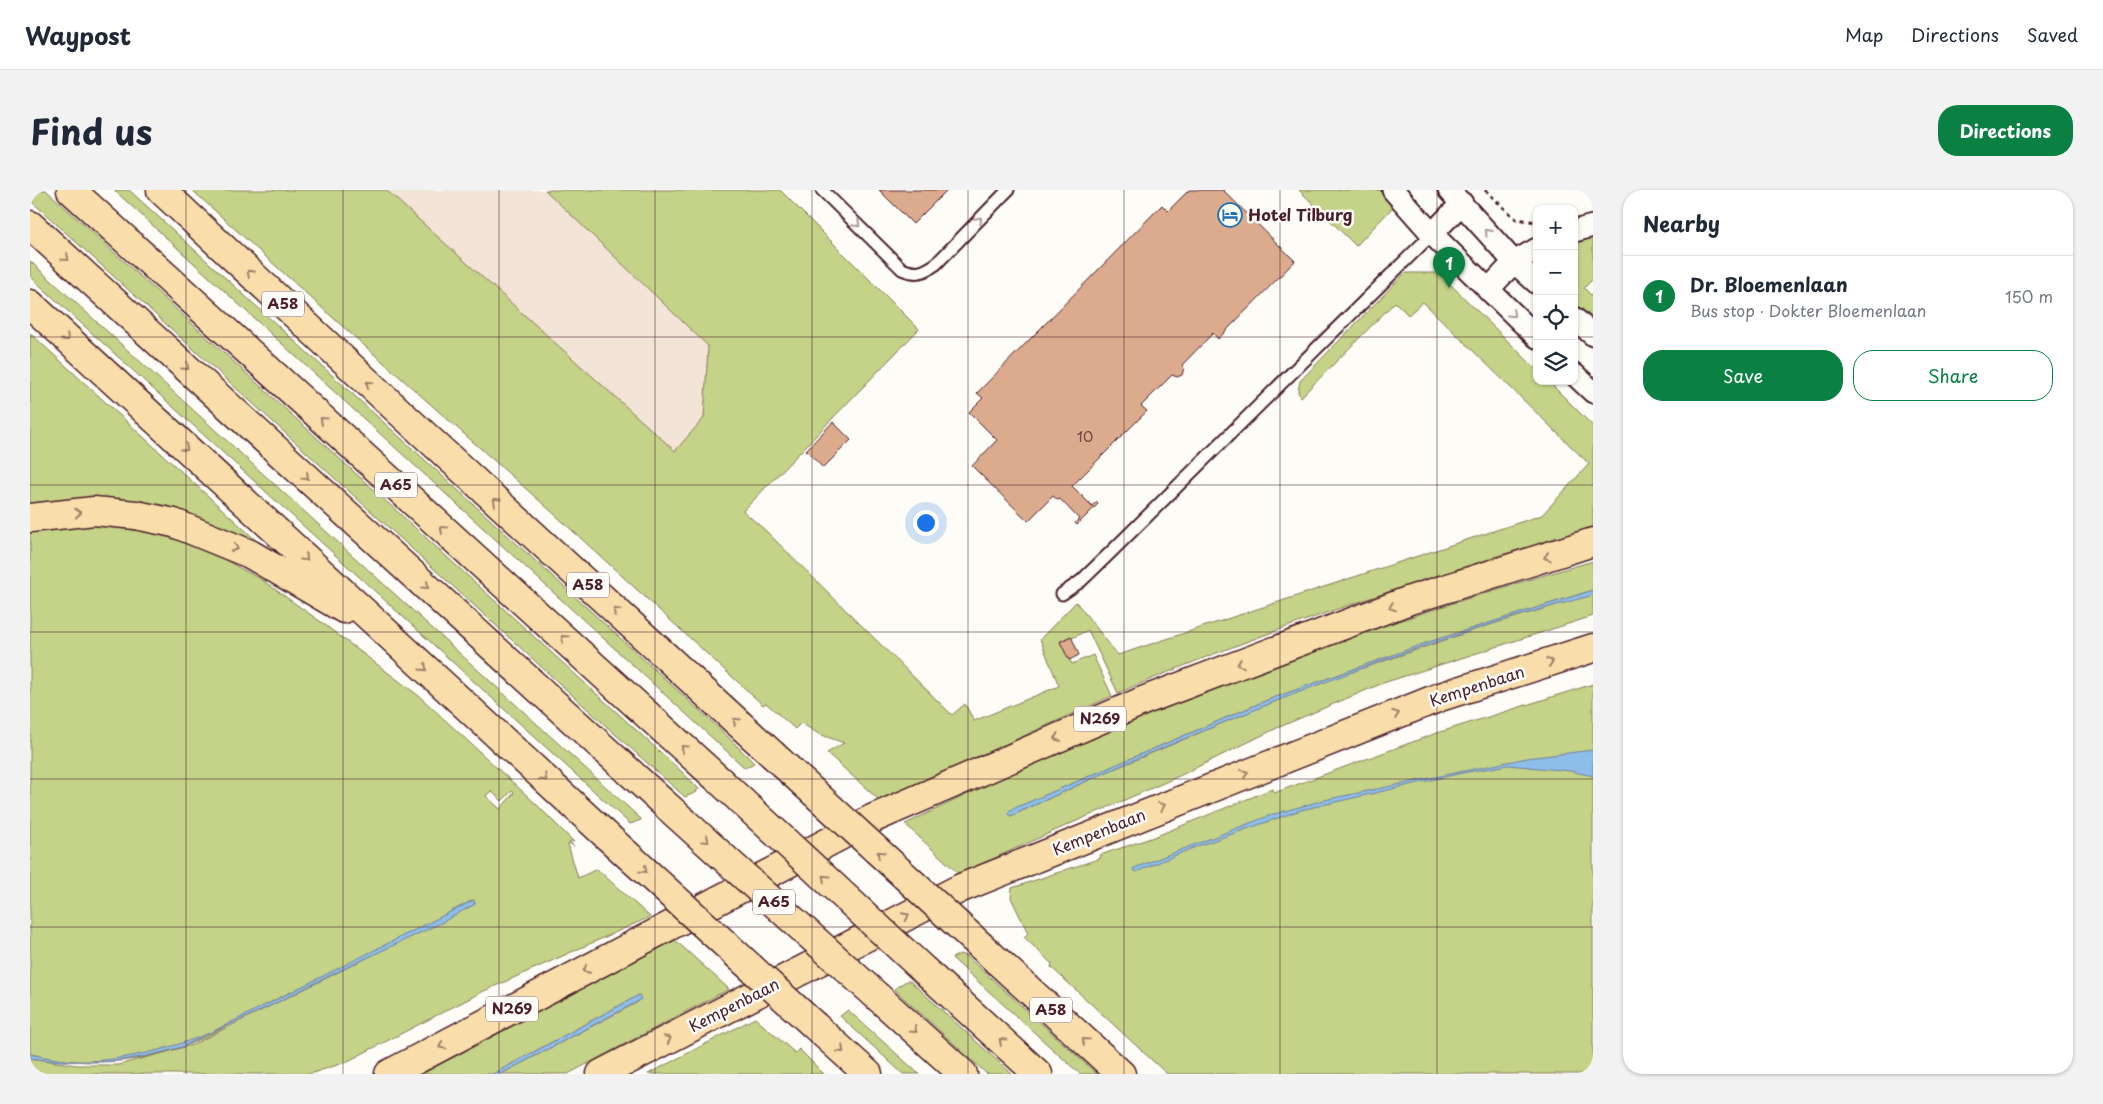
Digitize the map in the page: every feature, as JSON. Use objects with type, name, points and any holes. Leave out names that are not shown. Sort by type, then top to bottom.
[{"type":"highway","name":"A65","points":[[71,190],[720,781],[1038,1074]]},
{"type":"highway","name":"A58","points":[[161,190],[405,417],[1121,1074]]},
{"type":"highway","name":"A65","points":[[30,225],[963,1074]]},
{"type":"highway","points":[[30,304],[388,635],[868,1074]]},
{"type":"highway","points":[[30,518],[94,511],[136,515],[174,523],[250,554],[388,635]]},
{"type":"highway","name":"N269","points":[[389,1074],[874,818],[1145,700],[1410,600],[1593,542]]},
{"type":"highway","name":"Kempenbaan","points":[[601,1074],[961,888],[1440,697],[1593,648]]},
{"type":"street","points":[[1393,190],[1432,234],[1533,333]]},
{"type":"street","points":[[1432,234],[1455,196],[1514,262],[1533,279]]},
{"type":"street","points":[[1578,230],[1593,226]]},
{"type":"street","points":[[1488,290],[1514,262],[1535,250]]},
{"type":"street","points":[[1578,322],[1593,335]]},
{"type":"street","points":[[1578,378],[1593,392]]},
{"type":"lane","points":[[822,190],[902,269],[912,274],[924,272],[936,264],[1008,190]]},
{"type":"lane","points":[[1062,594],[1081,581],[1106,557],[1432,234]]},
{"type":"path","points":[[1486,190],[1516,219],[1533,221]]},
{"type":"shaded area","points":[[386,190],[545,190],[708,346],[704,419],[675,451]]},
{"type":"green space","points":[[30,190],[46,190],[682,772],[699,789],[697,792],[685,797],[606,726],[30,200]]},
{"type":"green space","points":[[114,190],[129,190],[722,731],[754,763],[745,768]]},
{"type":"green space","points":[[192,190],[386,190],[675,451],[704,418],[708,346],[545,190],[780,190],[919,329],[743,511],[766,531],[952,715],[965,704],[974,721],[1059,686],[1040,639],[1076,602],[1118,655],[1542,515],[1589,464],[1423,302],[1408,315],[1395,302],[1301,397],[1298,392],[1300,381],[1405,273],[1439,273],[1533,366],[1533,385],[1552,385],[1593,426],[1593,528],[1294,624],[1118,693],[1088,630],[1072,638],[1071,636],[1060,641],[1072,664],[1093,655],[1112,696],[880,801],[827,753],[844,743],[819,734],[801,723],[795,729],[766,703],[763,705],[551,511]]},
{"type":"green space","points":[[1299,190],[1382,190],[1395,205],[1356,246]]},
{"type":"green space","points":[[1593,236],[1593,279],[1584,288],[1593,297],[1593,322],[1578,307],[1578,244],[1586,238]]},
{"type":"green space","points":[[30,261],[641,820],[630,824],[47,292],[30,276]]},
{"type":"green space","points":[[30,333],[258,542],[256,545],[30,505]]},
{"type":"green space","points":[[94,525],[149,532],[185,542],[216,555],[262,580],[419,696],[535,803],[574,842],[569,842],[574,846],[568,844],[578,878],[597,869],[650,917],[484,991],[346,1062],[310,1074],[30,1074],[30,1058],[77,1065],[118,1065],[156,1055],[107,1062],[88,1062],[30,1054],[30,532]],"holes":[[[491,791],[502,801],[512,791],[514,793],[500,809],[486,796]],[[473,900],[475,904],[192,1045],[168,1051],[182,1047],[222,1029]]]},
{"type":"green space","points":[[1593,561],[1593,590],[1429,642],[1265,701],[1011,810],[1009,814],[1011,816],[1102,774],[1320,683],[1483,627],[1593,594],[1593,616],[1383,683],[1277,728],[1177,777],[959,874],[905,824],[1079,744],[1235,680],[1387,625]]},
{"type":"green space","points":[[1593,684],[1593,1074],[1167,1074],[1051,967],[1052,964],[1024,937],[1028,933],[1011,898],[1012,888],[1101,858],[1100,855],[1154,837],[1272,789],[1274,793],[1434,734]]},
{"type":"green space","points":[[675,940],[729,989],[568,1074],[501,1074],[638,1002],[639,995],[493,1074],[422,1074]]},
{"type":"green space","points":[[960,954],[966,956],[981,969],[1097,1074],[1080,1074],[952,958]]},
{"type":"green space","points":[[906,981],[910,981],[1012,1074],[987,1074],[894,989]]},
{"type":"green space","points":[[848,1010],[919,1074],[903,1074],[840,1016]]},
{"type":"green space","points":[[755,1018],[795,1053],[799,1049],[824,1074],[648,1074]]},
{"type":"water","points":[[1593,590],[1593,594],[1590,596],[1466,632],[1283,698],[1104,773],[1011,816],[1008,814],[1010,810],[1265,701],[1429,642]]},
{"type":"water","points":[[1593,750],[1593,776],[1570,771],[1508,765],[1462,773],[1301,810],[1195,847],[1136,872],[1133,870],[1271,815],[1324,800],[1527,758]]},
{"type":"water","points":[[474,900],[475,904],[441,923],[247,1017],[211,1032]]},
{"type":"water","points":[[639,995],[641,999],[637,1002],[501,1074],[493,1074]]},
{"type":"water","points":[[211,1032],[182,1047],[143,1057],[125,1060],[76,1061],[107,1060],[143,1054]]},
{"type":"water","points":[[30,1054],[51,1058],[76,1061],[30,1058]]},
{"type":"building","points":[[879,190],[947,190],[913,224]]},
{"type":"building","points":[[1189,190],[1223,190],[1295,261],[1218,339],[1213,333],[1182,365],[1184,368],[1182,375],[1177,377],[1172,375],[1141,406],[1147,411],[1072,486],[1092,506],[1096,502],[1098,504],[1077,525],[1075,523],[1079,519],[1060,499],[1058,500],[1053,496],[1028,521],[972,466],[997,440],[969,412],[983,398],[977,393],[1162,205],[1168,211]]},
{"type":"building","points":[[833,422],[851,440],[823,468],[806,450]]},
{"type":"building","points":[[1071,636],[1079,655],[1069,660],[1060,642]]},
{"type":"place","name":"Hotel Tilburg","points":[[1230,215]]},
{"type":"place","name":"Dr. Bloemenlaan","points":[[1449,288]]}]
